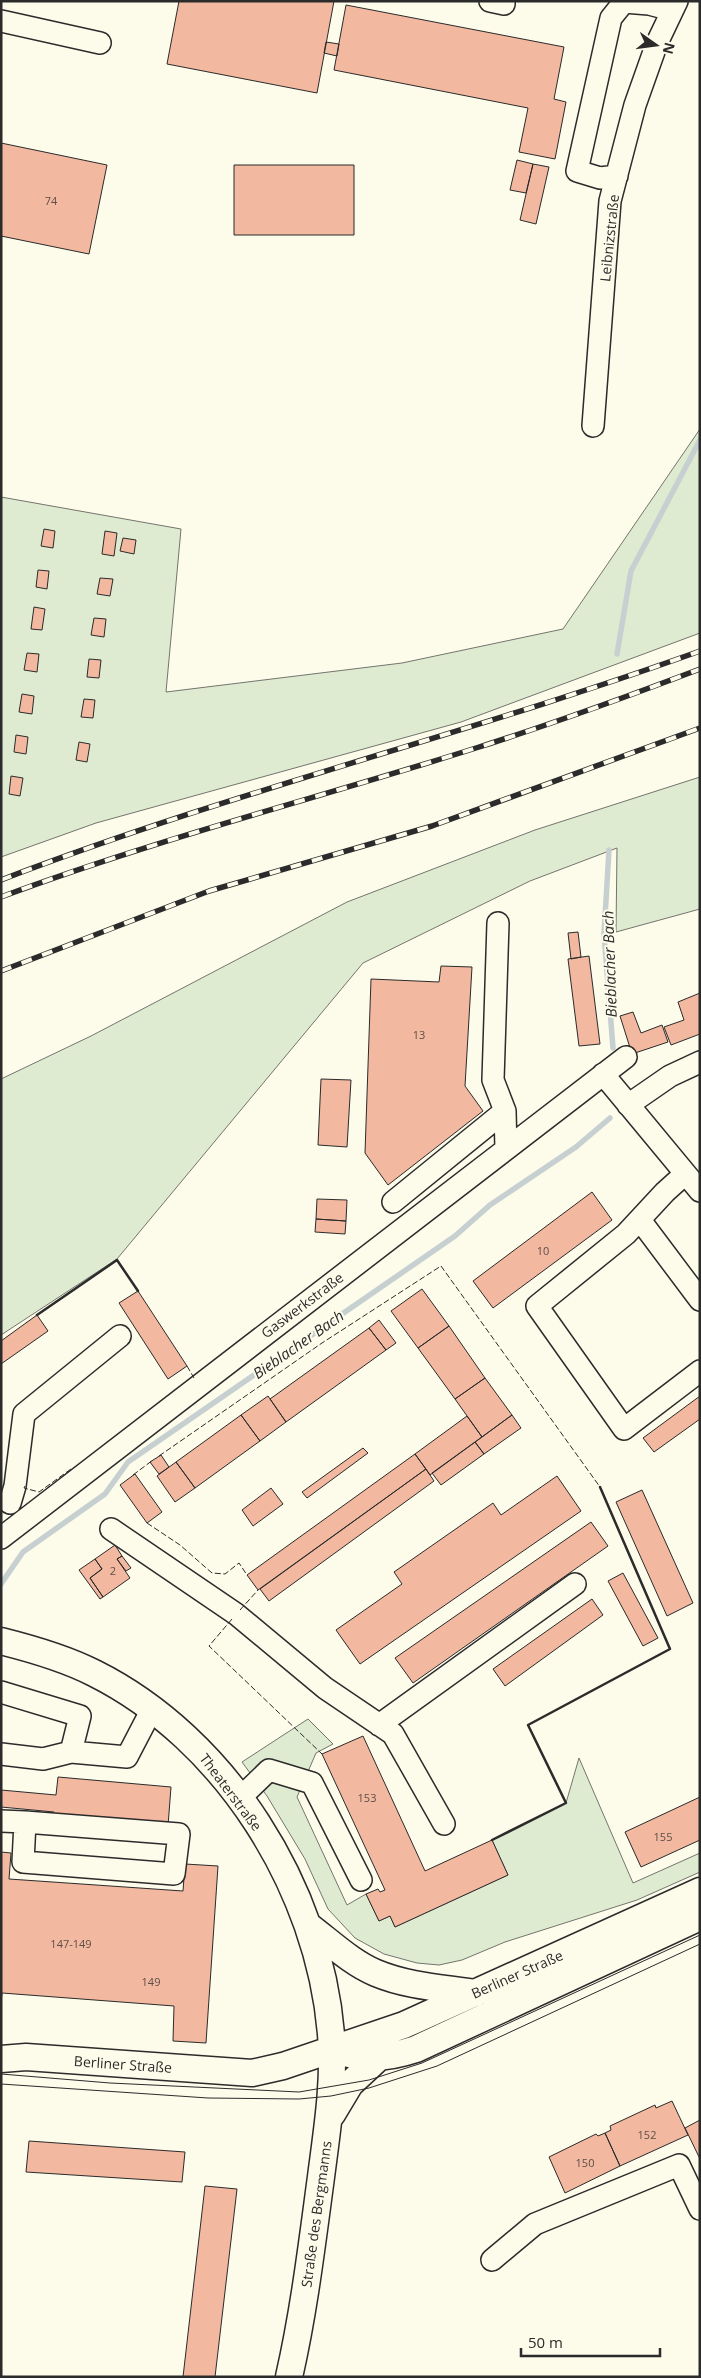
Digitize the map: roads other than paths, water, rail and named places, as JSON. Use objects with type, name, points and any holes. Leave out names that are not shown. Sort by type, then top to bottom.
[{"type":"main road","name":"Theaterstraße","points":[[1,1641],[63,1659],[95,1673],[152,1710],[200,1750],[239,1799],[277,1856],[310,1927],[325,1993],[332,2049]]},
{"type":"main road","name":"Berliner Straße","points":[[1,2059],[26,2057],[252,2073],[282,2066],[404,2025],[700,1891]]},
{"type":"main road","name":"Berliner Straße","points":[[332,2049],[360,2057],[378,2058],[416,2050],[700,1917]]},
{"type":"main road","points":[[310,1927],[359,1964],[376,1973],[409,1983],[475,1993]]},
{"type":"main road","name":"Straße des Bergmanns","points":[[289,2377],[310,2260],[328,2121],[332,2049]]},
{"type":"main road","points":[[328,2121],[350,2084],[378,2058]]},
{"type":"street","points":[[490,1],[504,4],[504,1]]},
{"type":"street","points":[[617,176],[600,178],[577,172],[611,18],[624,2],[646,2],[674,6]]},
{"type":"street","name":"Leibnizstraße","points":[[593,426],[610,202],[635,105],[657,43],[674,6]]},
{"type":"street","points":[[1,22],[100,43]]},
{"type":"street","points":[[498,923],[493,1080],[505,1112],[506,1149]]},
{"type":"street","name":"Gaswerkstraße","points":[[1,1538],[626,1057]]},
{"type":"street","points":[[628,1105],[670,1076],[700,1062]]},
{"type":"street","points":[[603,1074],[700,1191]]},
{"type":"street","points":[[393,1202],[505,1112]]},
{"type":"street","points":[[685,1174],[665,1192],[640,1220],[537,1306],[624,1429],[700,1371]]},
{"type":"street","points":[[640,1220],[700,1300]]},
{"type":"street","points":[[23,1520],[6,1499],[15,1486],[24,1414],[120,1336]]},
{"type":"street","points":[[111,1529],[236,1614],[325,1688],[393,1734],[444,1824]]},
{"type":"street","points":[[379,1725],[575,1584]]},
{"type":"street","points":[[1,1692],[80,1716],[71,1752]]},
{"type":"street","points":[[1,1754],[43,1759],[71,1752],[127,1758],[152,1710]]},
{"type":"street","points":[[239,1799],[269,1770],[312,1783],[362,1880]]},
{"type":"street","points":[[1,1821],[25,1822],[179,1834],[174,1874],[23,1862],[25,1822]]},
{"type":"street","points":[[492,2260],[535,2224],[679,2165],[700,2209]]},
{"type":"waterway","name":"Bieblacher Bach","points":[[617,654],[631,571],[700,440]]},
{"type":"waterway","name":"Bieblacher Bach","points":[[609,850],[604,934],[613,1048]]},
{"type":"waterway","name":"Bieblacher Bach","points":[[1,1584],[23,1552],[105,1494],[128,1462],[455,1236],[490,1205],[576,1147],[610,1118]]},
{"type":"tram line","points":[[1,2074],[110,2083],[299,2092],[369,2080],[422,2063],[700,1935]]},
{"type":"tram line","points":[[1,2084],[208,2098],[299,2099],[331,2096],[369,2088],[437,2066],[700,1944]]},
{"type":"railway","points":[[1,880],[87,848],[174,819],[526,709],[700,651]]},
{"type":"railway","points":[[1,897],[119,856],[504,739],[700,669]]},
{"type":"railway","points":[[1,971],[209,891],[432,826],[700,728]]}]
